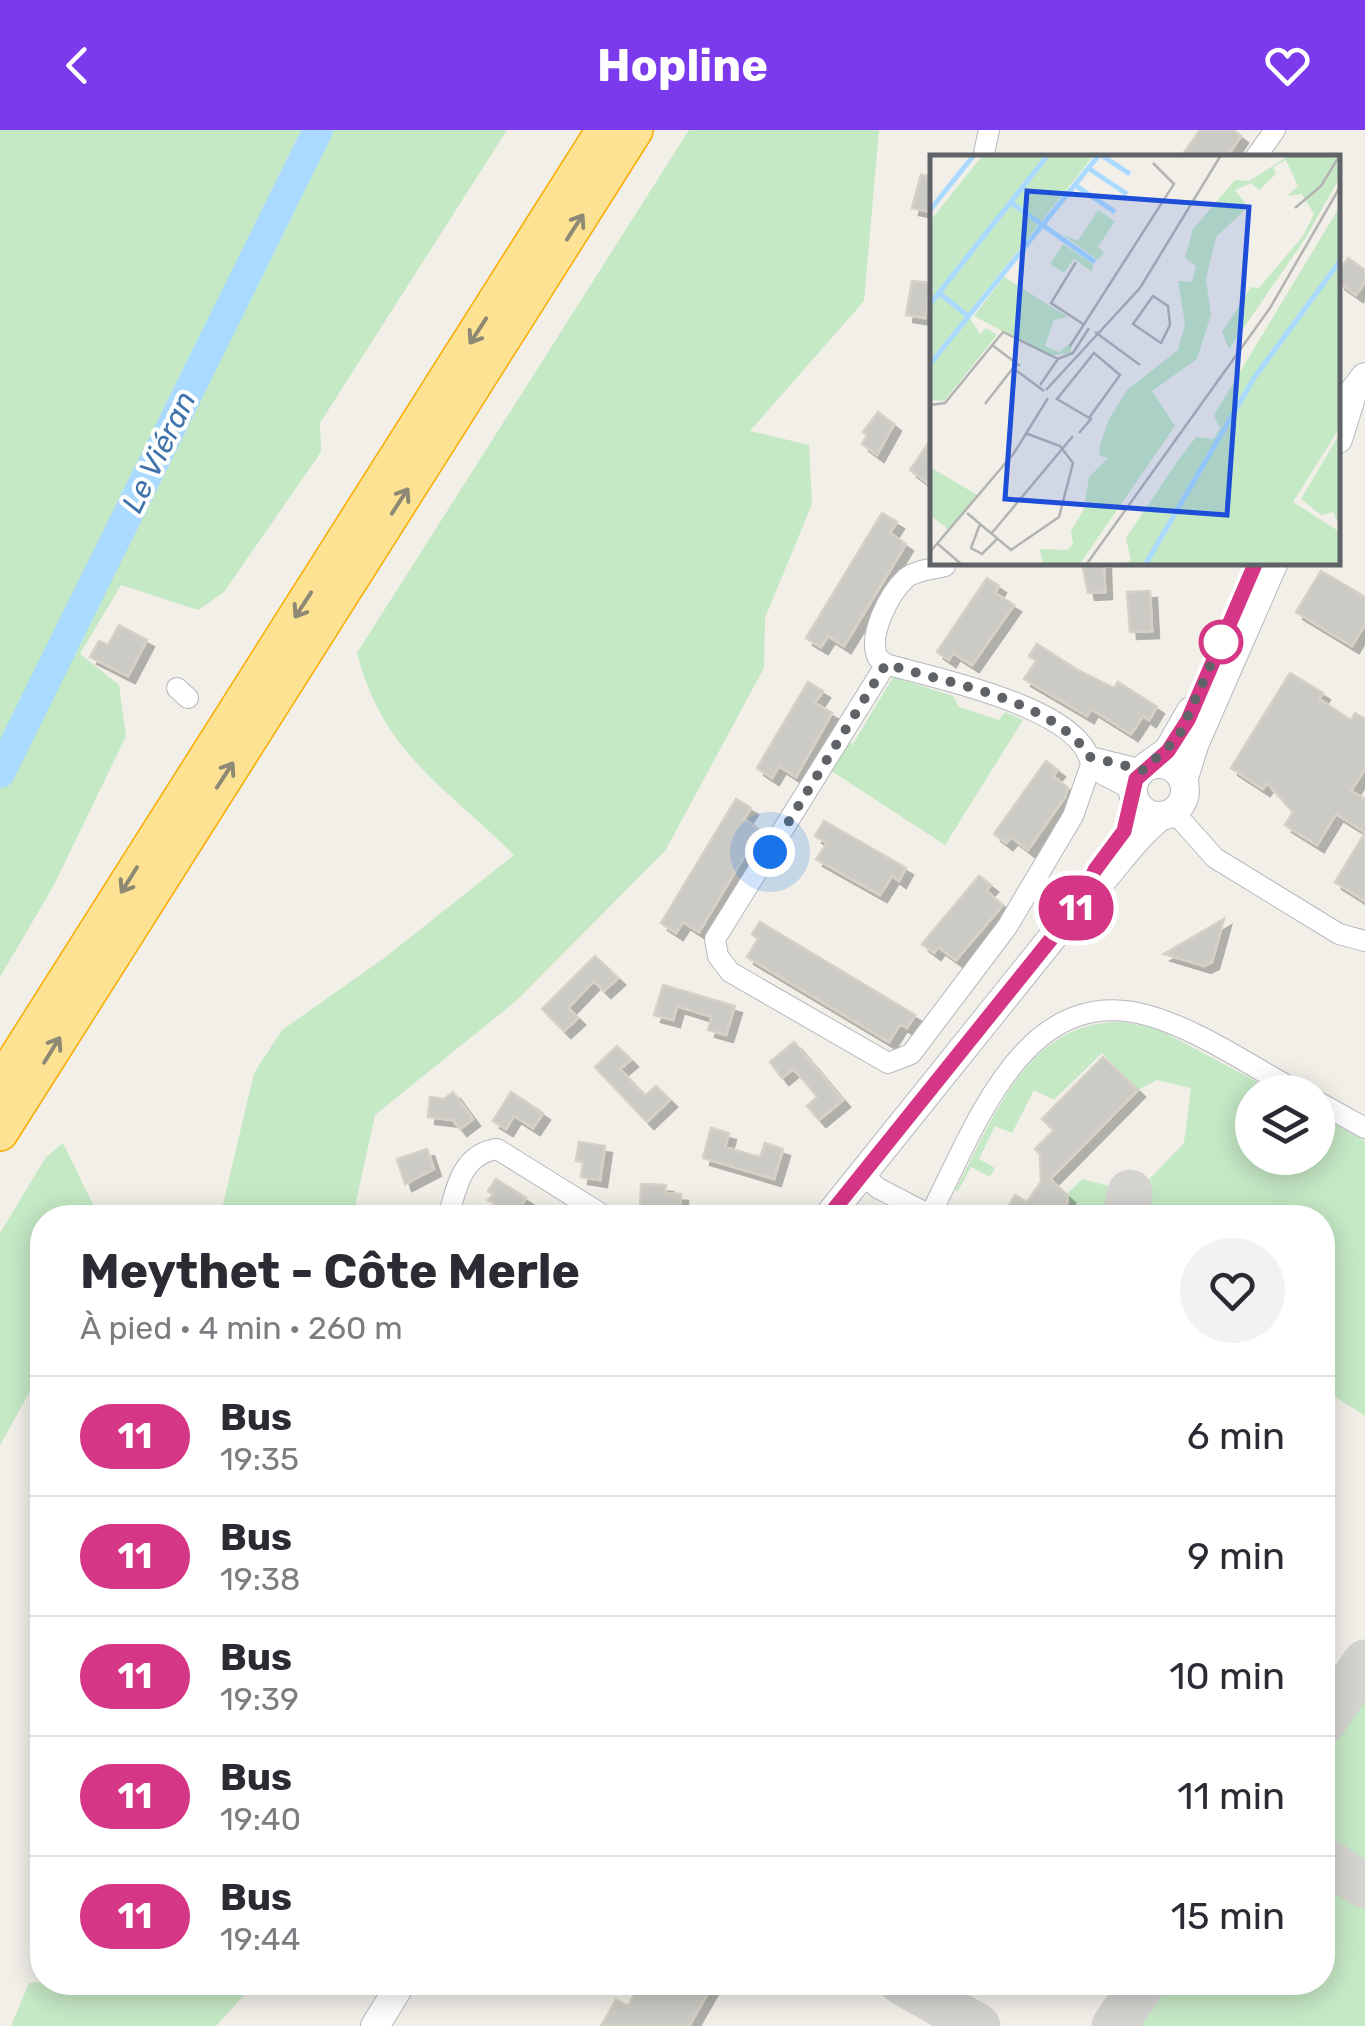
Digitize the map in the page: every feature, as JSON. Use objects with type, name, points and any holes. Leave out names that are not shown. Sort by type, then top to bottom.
[{"type":"highway","points":[[0,1084],[604,130]]},
{"type":"highway","points":[[0,1132],[635,130]]},
{"type":"main road","points":[[1340,433],[1351,397]]},
{"type":"main road","points":[[1080,903],[1095,870],[1124,831],[1139,781],[1168,751],[1188,720],[1255,565]]},
{"type":"main road","points":[[838,1205],[1080,903],[1108,878],[1134,840],[1184,798],[1183,781],[1194,745],[1273,565]]},
{"type":"main road","points":[[1139,781],[1168,766],[1183,781]]},
{"type":"main road","points":[[1139,781],[1148,814],[1167,814]]},
{"type":"main road","points":[[375,2026],[394,1995]]},
{"type":"street","points":[[984,155],[989,130]]},
{"type":"street","points":[[1257,155],[1274,130]]},
{"type":"street","points":[[944,566],[913,574],[900,586],[873,640],[874,650],[886,664],[1052,719],[1072,732],[1090,765],[1139,781]]},
{"type":"street","points":[[886,664],[715,939],[718,956],[730,972],[872,1057],[888,1063],[906,1059],[955,996],[1014,915],[1074,816],[1090,765]]},
{"type":"street","points":[[1167,814],[1215,858],[1339,934],[1365,941]]},
{"type":"street","points":[[935,1205],[1017,1056],[1051,1027],[1091,1013],[1132,1012],[1167,1022],[1267,1075]]},
{"type":"street","points":[[1335,1111],[1365,1128]]},
{"type":"street","points":[[452,1205],[458,1181],[471,1160],[482,1151],[496,1149],[587,1205]]},
{"type":"street","points":[[862,1175],[911,1205]]},
{"type":"green space","points":[[0,130],[507,130],[320,423],[321,452],[224,592],[198,610],[121,585],[80,654],[119,685],[126,736],[54,885],[0,977]]},
{"type":"green space","points":[[689,130],[879,130],[864,301],[750,431],[809,445],[812,504],[765,618],[764,668],[665,851],[516,1001],[375,1115],[357,1205],[223,1205],[254,1073],[282,1030],[383,959],[514,855],[441,788],[400,743],[368,688],[357,653]]},
{"type":"green space","points":[[893,677],[953,696],[959,707],[999,720],[1005,712],[1023,720],[945,845],[830,770],[846,740],[853,744]]},
{"type":"green space","points":[[1124,1022],[1158,1029],[1244,1075],[1235,1075],[1235,1175],[1335,1175],[1335,1124],[1365,1141],[1365,1416],[1335,1397],[1335,1205],[1138,1205],[1136,1193],[1184,1143],[1191,1088],[1157,1080],[1138,1090],[1102,1053],[1054,1100],[1034,1090],[1012,1133],[995,1126],[979,1159],[995,1168],[990,1177],[971,1167],[958,1191],[955,1190],[1018,1078],[1038,1055],[1062,1037],[1090,1025]]},
{"type":"green space","points":[[63,1143],[93,1205],[30,1205],[30,1391],[0,1445],[0,1233],[46,1157]]},
{"type":"green space","points":[[1082,1179],[1122,1189],[1123,1196],[1111,1205],[1070,1205],[1068,1193]]},
{"type":"green space","points":[[1365,1692],[1365,2026],[1139,2026],[1161,1995],[1335,1995],[1335,1737]]},
{"type":"green space","points":[[29,1983],[30,1995],[244,1995],[216,2026],[11,2026]]},
{"type":"building","points":[[1200,130],[1233,130],[1241,136],[1228,155],[1182,155]]},
{"type":"building","points":[[921,175],[930,177],[930,212],[912,208]]},
{"type":"building","points":[[1348,258],[1365,270],[1365,282],[1356,295],[1340,283],[1340,269]]},
{"type":"building","points":[[912,281],[930,283],[925,318],[906,315]]},
{"type":"building","points":[[878,412],[894,424],[877,455],[862,444],[867,435],[863,432]]},
{"type":"building","points":[[930,441],[930,485],[910,470]]},
{"type":"building","points":[[882,513],[897,522],[890,533],[906,544],[844,646],[828,636],[821,647],[806,638]]},
{"type":"building","points":[[1083,565],[1104,565],[1105,592],[1088,593]]},
{"type":"building","points":[[1321,571],[1365,597],[1365,624],[1352,646],[1296,612]]},
{"type":"building","points":[[987,578],[999,586],[995,593],[1014,605],[972,665],[953,653],[949,660],[937,652]]},
{"type":"building","points":[[1150,591],[1152,631],[1130,632],[1127,592]]},
{"type":"building","points":[[119,625],[147,640],[128,676],[90,657],[99,641],[108,645]]},
{"type":"building","points":[[1037,644],[1114,688],[1118,682],[1157,707],[1149,720],[1143,716],[1131,734],[1091,709],[1087,716],[1024,679],[1036,661],[1029,656]]},
{"type":"building","points":[[1290,673],[1323,693],[1319,699],[1351,720],[1355,713],[1365,719],[1365,769],[1351,791],[1365,799],[1365,832],[1336,814],[1317,845],[1285,825],[1293,812],[1267,783],[1263,789],[1231,768]]},
{"type":"building","points":[[808,682],[823,691],[815,703],[832,713],[796,777],[779,766],[772,778],[757,768]]},
{"type":"building","points":[[1046,761],[1058,770],[1053,776],[1068,788],[1065,797],[1028,850],[1011,837],[1006,843],[994,834]]},
{"type":"building","points":[[736,799],[751,808],[744,819],[760,830],[699,932],[683,922],[676,933],[661,923]]},
{"type":"building","points":[[824,821],[906,868],[899,881],[892,876],[880,895],[816,859],[827,843],[815,836]]},
{"type":"building","points":[[1365,833],[1365,901],[1335,882]]},
{"type":"building","points":[[979,876],[991,885],[986,891],[1003,905],[956,960],[938,947],[934,953],[922,944]]},
{"type":"building","points":[[1224,919],[1212,962],[1204,966],[1164,954]]},
{"type":"building","points":[[760,922],[915,1015],[907,1028],[900,1024],[889,1042],[747,957],[758,939],[752,934]]},
{"type":"building","points":[[595,956],[618,978],[604,991],[594,981],[568,1008],[578,1018],[564,1031],[542,1009]]},
{"type":"building","points":[[663,985],[735,1006],[726,1035],[708,1030],[712,1017],[677,1006],[673,1020],[654,1015]]},
{"type":"building","points":[[794,1042],[843,1100],[819,1120],[807,1106],[817,1097],[805,1082],[793,1069],[782,1078],[770,1062]]},
{"type":"building","points":[[617,1046],[631,1060],[620,1069],[645,1096],[656,1086],[670,1100],[647,1122],[595,1067]]},
{"type":"building","points":[[1103,1057],[1138,1090],[1050,1179],[1068,1196],[1066,1205],[1009,1205],[1015,1195],[1027,1202],[1041,1182],[1040,1154],[1035,1149],[1054,1130],[1042,1119]]},
{"type":"building","points":[[453,1092],[473,1119],[460,1129],[453,1120],[428,1117],[430,1097],[444,1099]]},
{"type":"building","points":[[511,1092],[543,1113],[533,1128],[514,1116],[506,1129],[493,1121]]},
{"type":"building","points":[[711,1128],[729,1133],[725,1147],[752,1155],[760,1157],[765,1143],[783,1149],[774,1179],[703,1158]]},
{"type":"building","points":[[579,1142],[605,1146],[600,1180],[581,1177],[583,1162],[576,1161]]},
{"type":"building","points":[[427,1149],[434,1169],[405,1184],[397,1159]]},
{"type":"building","points":[[496,1179],[526,1198],[521,1205],[493,1205],[488,1200],[493,1194],[488,1191]]},
{"type":"building","points":[[641,1184],[666,1185],[665,1193],[681,1194],[680,1205],[640,1205]]},
{"type":"building","points":[[634,1995],[707,1995],[689,2026],[601,2026],[616,2000],[628,2006]]},
{"type":"waterway","name":"Le Viéran","points":[[0,773],[318,130]]},
{"type":"taxiway","points":[[1127,1205],[1130,1192]]},
{"type":"taxiway","points":[[1335,1705],[1365,1662]]},
{"type":"taxiway","points":[[1335,1866],[1365,1886]]},
{"type":"taxiway","points":[[924,1995],[978,2026]]},
{"type":"taxiway","points":[[1114,2026],[1135,1995]]},
{"type":"bus line","name":"11","points":[[838,1205],[1080,903],[1095,870],[1124,831],[1138,774],[1168,751],[1188,720],[1255,565]]},
{"type":"route","points":[[770,852],[886,664],[1038,712],[1072,732],[1090,757],[1125,769],[1143,770],[1178,738],[1221,642]]}]
